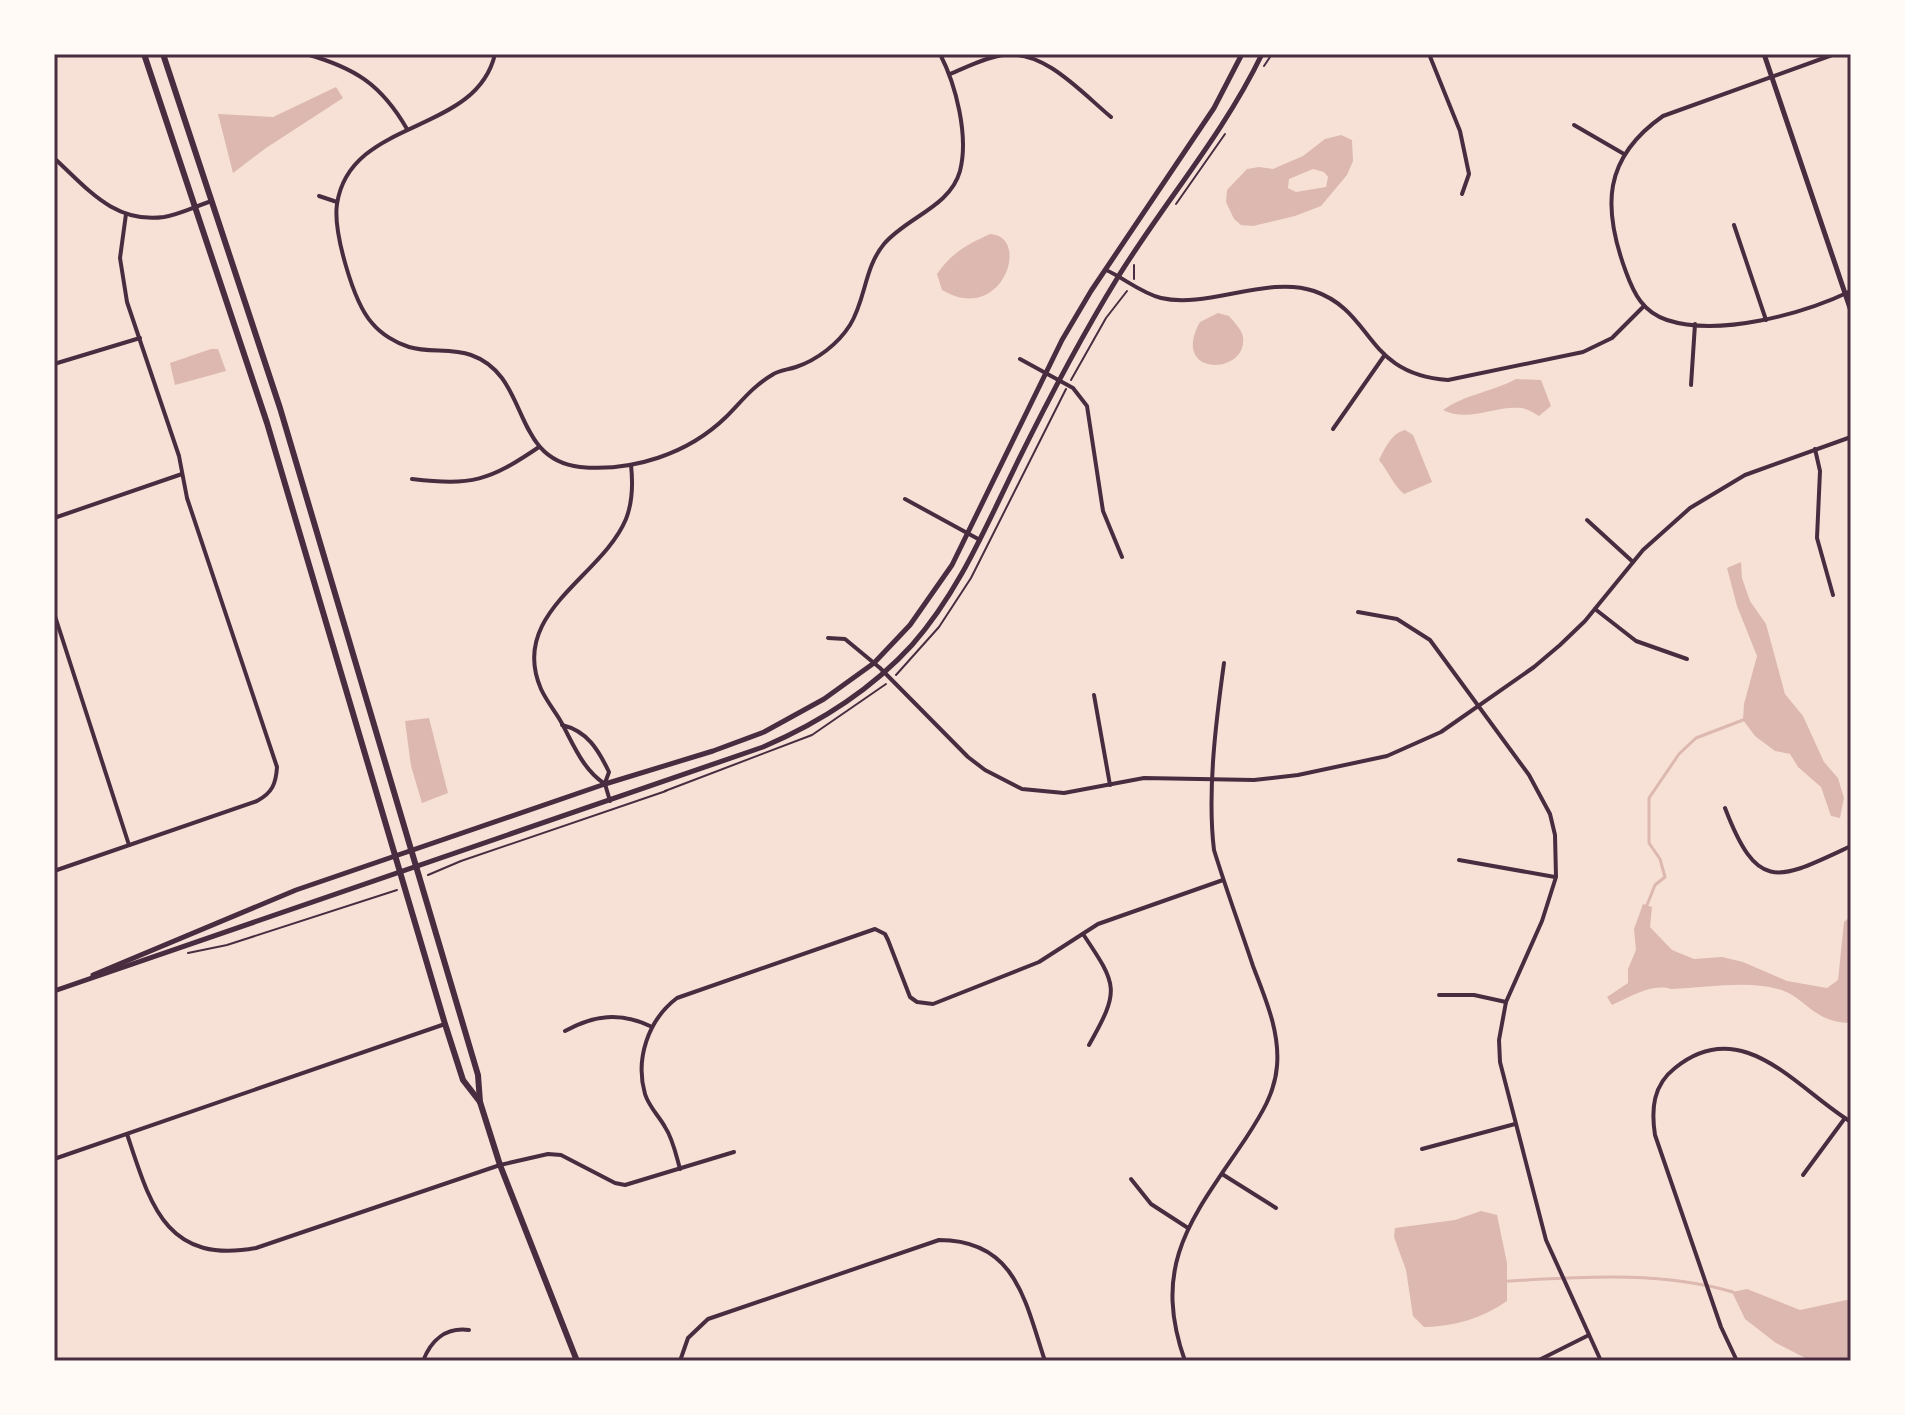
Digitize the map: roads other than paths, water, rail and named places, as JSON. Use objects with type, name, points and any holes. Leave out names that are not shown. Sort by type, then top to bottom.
[{"type":"main road","points":[[144,54],[271,437],[445,1024],[463,1080],[480,1102]]},
{"type":"main road","points":[[163,54],[280,408],[478,1075],[480,1102],[500,1165],[577,1361]]},
{"type":"street","points":[[306,54],[363,76],[389,101],[407,129]]},
{"type":"street","points":[[495,54],[487,76],[468,100],[377,146],[351,170],[337,202],[336,230],[358,298],[371,323],[395,341],[409,347],[470,354],[495,369],[506,381],[525,426],[539,447],[565,464],[578,467],[631,465],[653,460],[694,441],[726,417],[753,387],[812,360],[839,339],[858,309],[870,265],[877,252],[946,195],[959,173],[962,161],[960,112],[950,74],[940,54]]},
{"type":"street","points":[[950,74],[991,58],[1019,54],[1040,60],[1111,117]]},
{"type":"street","points":[[54,990],[296,890],[764,732],[824,699],[874,663],[932,596],[967,534],[1045,373],[1105,270],[1214,108],[1242,54]]},
{"type":"street","points":[[54,990],[676,778],[791,735],[827,715],[911,646],[936,616],[963,574],[1059,380],[1119,276],[1220,130],[1262,54]]},
{"type":"street","points":[[1429,54],[1460,131],[1469,174],[1462,194]]},
{"type":"street","points":[[1764,54],[1848,292],[1851,311]]},
{"type":"street","points":[[1835,54],[1663,116],[1648,126],[1624,154],[1611,189],[1611,226],[1630,284],[1643,307],[1668,321],[1737,325],[1766,320],[1848,292]]},
{"type":"street","points":[[1574,125],[1624,154]]},
{"type":"street","points":[[54,158],[97,200],[126,214],[163,217],[212,201]]},
{"type":"street","points":[[319,196],[337,202]]},
{"type":"street","points":[[54,871],[257,801],[275,784],[277,767],[187,498],[179,456],[123,281],[120,258],[126,214]]},
{"type":"street","points":[[1734,225],[1766,320]]},
{"type":"street","points":[[1105,270],[1158,297],[1176,300],[1282,288],[1309,289],[1341,305],[1384,356],[1414,374],[1448,380],[1583,352],[1612,338],[1643,307]]},
{"type":"street","points":[[1691,385],[1695,324]]},
{"type":"street","points":[[54,364],[140,338]]},
{"type":"street","points":[[1333,429],[1384,356]]},
{"type":"street","points":[[1020,359],[1068,385],[1081,395],[1087,406],[1103,511],[1122,557]]},
{"type":"street","points":[[828,638],[845,639],[882,670],[968,757],[1003,781],[1043,793],[1064,793],[1162,777],[1276,779],[1387,756],[1441,732],[1534,667],[1560,645],[1666,528],[1717,490],[1760,469],[1851,437]]},
{"type":"street","points":[[412,479],[458,483],[476,481],[502,471],[539,447]]},
{"type":"street","points":[[1815,449],[1820,471],[1817,538],[1833,595]]},
{"type":"street","points":[[605,784],[595,778],[567,740],[562,725],[540,688],[535,649],[539,633],[554,605],[618,534],[631,501],[631,465]]},
{"type":"street","points":[[54,518],[182,474]]},
{"type":"street","points":[[905,499],[980,540]]},
{"type":"street","points":[[1587,520],[1633,562]]},
{"type":"street","points":[[1595,609],[1636,641],[1687,659]]},
{"type":"street","points":[[1358,612],[1397,619],[1430,640],[1541,794],[1555,835],[1556,877],[1542,921],[1506,1002],[1499,1040],[1500,1062],[1546,1240],[1601,1361]]},
{"type":"street","points":[[54,613],[129,845]]},
{"type":"street","points":[[1185,1361],[1171,1300],[1177,1256],[1188,1228],[1269,1100],[1277,1066],[1276,1030],[1214,850],[1214,779],[1224,663]]},
{"type":"street","points":[[1094,695],[1110,785]]},
{"type":"street","points":[[562,725],[578,729],[595,746],[609,772],[605,784],[610,801]]},
{"type":"street","points":[[1725,808],[1737,839],[1752,862],[1778,873],[1807,866],[1851,846]]},
{"type":"street","points":[[1459,860],[1556,877]]},
{"type":"street","points":[[680,1169],[665,1127],[645,1092],[644,1052],[650,1027],[666,1006],[688,993],[868,930],[880,931],[888,940],[906,991],[917,1002],[933,1004],[1039,962],[1105,921],[1223,880]]},
{"type":"street","points":[[1083,934],[1105,966],[1112,990],[1106,1014],[1089,1045]]},
{"type":"street","points":[[1439,995],[1474,995],[1506,1002]]},
{"type":"street","points":[[565,1031],[595,1018],[611,1016],[627,1017],[650,1027]]},
{"type":"street","points":[[54,1159],[445,1024]]},
{"type":"street","points":[[1737,1361],[1721,1327],[1655,1135],[1653,1104],[1657,1090],[1674,1069],[1696,1055],[1726,1049],[1741,1050],[1769,1061],[1851,1122]]},
{"type":"street","points":[[1803,1175],[1845,1118]]},
{"type":"street","points":[[1422,1149],[1515,1124]]},
{"type":"street","points":[[127,1134],[146,1191],[163,1221],[189,1241],[222,1251],[256,1248],[500,1165],[548,1154],[561,1155],[615,1183],[625,1185],[734,1152]]},
{"type":"street","points":[[1222,1174],[1276,1208]]},
{"type":"street","points":[[1131,1179],[1161,1212],[1188,1228]]},
{"type":"street","points":[[680,1361],[688,1338],[697,1327],[720,1313],[922,1244],[956,1240],[989,1252],[1014,1276],[1045,1361]]},
{"type":"street","points":[[423,1361],[427,1352],[445,1333],[455,1328],[469,1330]]},
{"type":"street","points":[[1537,1361],[1589,1335]]},
{"type":"waterway","points":[[1647,905],[1655,885],[1665,877],[1660,859],[1649,843],[1649,798],[1679,754],[1696,738],[1743,720]]},
{"type":"waterway","points":[[1508,1281],[1650,1278],[1733,1292]]}]
